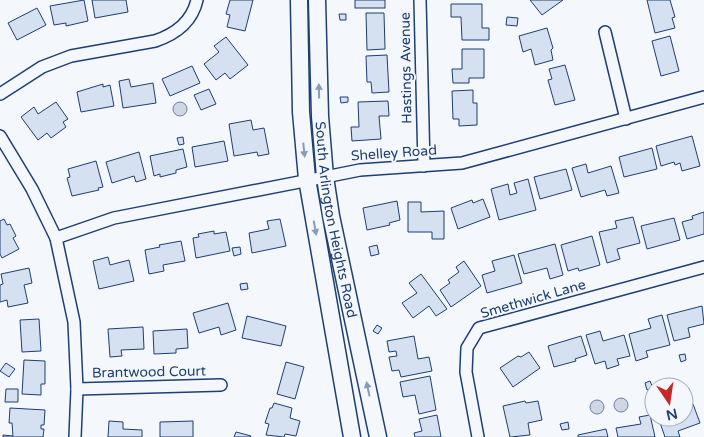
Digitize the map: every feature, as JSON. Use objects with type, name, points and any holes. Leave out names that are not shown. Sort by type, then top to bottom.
[{"type":"main road","name":"South Arlington Heights Road","points":[[299,0],[301,112],[307,180],[352,437]]},
{"type":"main road","name":"South Arlington Heights Road","points":[[317,0],[320,116],[325,177],[331,216],[378,437]]},
{"type":"street","points":[[0,94],[42,67],[71,56],[166,38],[182,27],[188,20],[197,0]]},
{"type":"street","name":"Hastings Avenue","points":[[420,0],[424,166]]},
{"type":"street","points":[[605,32],[626,119]]},
{"type":"street","name":"Shelley Road","points":[[56,238],[114,218],[339,173],[462,163],[704,97]]},
{"type":"street","points":[[0,136],[32,189],[56,238],[74,322],[77,389],[75,437]]},
{"type":"street","name":"Smethwick Lane","points":[[478,437],[466,372],[467,348],[479,328],[704,267]]},
{"type":"street","name":"Brantwood Court","points":[[77,389],[221,385]]},
{"type":"shaded area","points":[[177,102],[183,102],[187,109],[183,116],[177,116],[173,112],[173,106]]},
{"type":"shaded area","points":[[618,398],[624,398],[628,405],[624,412],[618,412],[614,408],[614,402]]},
{"type":"shaded area","points":[[594,400],[600,400],[604,407],[600,414],[594,414],[590,410],[590,404]]},
{"type":"building","points":[[84,0],[88,21],[66,26],[66,23],[54,25],[50,6]]},
{"type":"building","points":[[92,0],[126,0],[128,12],[95,18]]},
{"type":"building","points":[[230,0],[253,0],[245,31],[227,27],[230,15],[226,14]]},
{"type":"building","points":[[355,0],[385,0],[385,8],[355,8]]},
{"type":"building","points":[[530,0],[563,0],[542,15]]},
{"type":"building","points":[[647,0],[670,0],[675,17],[672,18],[675,28],[655,33]]},
{"type":"building","points":[[451,4],[482,4],[482,28],[489,28],[489,40],[462,40],[461,17],[451,17]]},
{"type":"building","points":[[37,8],[46,25],[17,40],[8,23]]},
{"type":"building","points":[[366,13],[384,13],[385,49],[367,50]]},
{"type":"building","points":[[339,14],[346,14],[346,20],[340,20]]},
{"type":"building","points":[[507,17],[518,18],[517,26],[506,25]]},
{"type":"building","points":[[547,28],[553,48],[551,50],[553,60],[535,65],[531,49],[523,52],[519,36]]},
{"type":"building","points":[[670,36],[679,71],[661,76],[652,41]]},
{"type":"building","points":[[226,37],[248,65],[230,79],[225,73],[216,80],[204,64],[219,52],[214,46]]},
{"type":"building","points":[[462,49],[484,49],[484,78],[469,78],[469,83],[453,83],[452,69],[462,69]]},
{"type":"building","points":[[387,55],[389,92],[372,93],[371,82],[367,82],[366,56]]},
{"type":"building","points":[[565,65],[575,100],[555,105],[548,80],[552,79],[549,69]]},
{"type":"building","points":[[192,66],[200,83],[170,96],[162,79]]},
{"type":"building","points":[[129,79],[131,87],[153,83],[156,103],[123,108],[119,81]]},
{"type":"building","points":[[103,84],[103,87],[110,85],[114,106],[81,112],[77,92]]},
{"type":"building","points":[[209,89],[216,104],[201,110],[194,95]]},
{"type":"building","points":[[473,90],[473,103],[477,103],[477,125],[459,126],[459,119],[453,119],[452,91]]},
{"type":"building","points":[[340,97],[348,97],[348,102],[341,103]]},
{"type":"building","points":[[388,101],[389,116],[379,116],[381,139],[352,141],[351,127],[359,127],[358,102]]},
{"type":"building","points":[[56,102],[68,119],[63,122],[66,127],[51,138],[47,133],[38,140],[21,117],[34,107],[38,114]]},
{"type":"building","points":[[251,120],[253,130],[264,128],[269,154],[258,156],[257,152],[234,156],[229,124]]},
{"type":"building","points":[[692,136],[700,166],[682,171],[680,163],[675,165],[674,162],[661,166],[656,146]]},
{"type":"building","points":[[183,137],[184,144],[179,145],[177,138]]},
{"type":"building","points":[[224,141],[228,161],[195,167],[192,147]]},
{"type":"building","points":[[652,148],[657,169],[624,177],[619,157]]},
{"type":"building","points":[[183,149],[187,167],[176,170],[176,173],[160,177],[160,174],[154,176],[150,156]]},
{"type":"building","points":[[139,152],[146,179],[136,182],[134,176],[112,183],[106,162]]},
{"type":"building","points":[[96,161],[103,187],[98,188],[99,190],[72,196],[67,178],[70,177],[68,169]]},
{"type":"building","points":[[586,164],[588,173],[611,166],[619,193],[607,196],[605,190],[581,197],[572,168]]},
{"type":"building","points":[[566,169],[572,190],[540,199],[534,177]]},
{"type":"building","points":[[528,179],[536,210],[499,220],[491,189],[508,184],[510,195],[517,193],[514,183]]},
{"type":"building","points":[[483,199],[490,217],[458,229],[451,208],[472,200],[473,203]]},
{"type":"building","points":[[397,201],[400,220],[389,223],[390,225],[367,230],[363,208]]},
{"type":"building","points":[[408,202],[421,202],[421,212],[444,211],[444,239],[432,239],[432,232],[408,232]]},
{"type":"building","points":[[704,212],[704,234],[687,239],[682,222],[693,219],[692,216]]},
{"type":"building","points":[[633,217],[640,243],[617,249],[620,259],[607,263],[599,232],[617,228],[615,221]]},
{"type":"building","points":[[674,218],[680,240],[647,249],[641,226]]},
{"type":"building","points":[[4,219],[7,225],[10,224],[16,236],[13,238],[19,249],[2,258],[0,254],[0,221]]},
{"type":"building","points":[[280,219],[286,246],[252,253],[249,233],[269,229],[267,221]]},
{"type":"building","points":[[214,231],[214,234],[226,232],[230,251],[196,258],[193,238],[199,237],[198,234]]},
{"type":"building","points":[[592,236],[600,265],[579,271],[578,268],[568,271],[561,245]]},
{"type":"building","points":[[181,241],[185,261],[163,265],[164,271],[149,274],[145,250]]},
{"type":"building","points":[[555,244],[563,275],[550,279],[547,268],[524,274],[518,254]]},
{"type":"building","points":[[377,245],[379,254],[371,256],[369,247]]},
{"type":"building","points":[[240,247],[241,254],[234,256],[232,248]]},
{"type":"building","points":[[514,255],[522,283],[487,293],[482,275],[495,271],[492,261]]},
{"type":"building","points":[[108,257],[110,265],[129,260],[134,281],[99,289],[93,261]]},
{"type":"building","points":[[464,261],[481,286],[451,307],[440,290],[450,283],[448,280],[459,272],[456,267]]},
{"type":"building","points":[[29,268],[32,283],[24,285],[28,303],[8,307],[7,300],[0,302],[0,285],[3,284],[1,274]]},
{"type":"building","points":[[421,274],[447,309],[436,316],[429,306],[413,318],[402,303],[417,293],[409,283]]},
{"type":"building","points":[[247,283],[248,289],[241,290],[240,284]]},
{"type":"building","points":[[228,303],[236,330],[221,335],[219,327],[199,333],[193,313]]},
{"type":"building","points":[[702,306],[704,324],[688,328],[690,337],[674,341],[667,315]]},
{"type":"building","points":[[662,315],[670,345],[646,351],[648,357],[636,361],[629,334],[651,328],[648,319]]},
{"type":"building","points":[[247,316],[286,326],[281,346],[242,338]]},
{"type":"building","points":[[39,319],[41,351],[22,352],[20,320]]},
{"type":"building","points":[[377,325],[382,328],[378,334],[373,331]]},
{"type":"building","points":[[143,327],[144,349],[121,350],[122,356],[110,357],[108,329]]},
{"type":"building","points":[[187,329],[188,348],[176,349],[176,353],[154,354],[153,331]]},
{"type":"building","points":[[600,331],[603,341],[624,335],[630,356],[617,359],[619,365],[607,369],[605,361],[595,364],[586,335]]},
{"type":"building","points":[[414,336],[418,359],[429,357],[432,371],[401,377],[399,370],[392,371],[389,357],[397,356],[396,351],[389,352],[387,341]]},
{"type":"building","points":[[581,336],[587,355],[575,359],[576,361],[554,367],[548,346]]},
{"type":"building","points":[[529,352],[540,368],[513,387],[500,368],[518,356],[521,357]]},
{"type":"building","points":[[685,354],[686,360],[681,362],[679,355]]},
{"type":"building","points":[[24,360],[45,361],[45,384],[41,384],[41,395],[22,394]]},
{"type":"building","points":[[286,362],[304,367],[295,399],[277,394]]},
{"type":"building","points":[[6,363],[15,369],[9,377],[0,371]]},
{"type":"building","points":[[430,376],[436,410],[419,414],[415,395],[403,397],[400,382]]},
{"type":"building","points":[[6,389],[18,389],[18,402],[5,402]]},
{"type":"building","points":[[525,401],[526,403],[538,401],[542,420],[528,423],[530,435],[510,437],[503,406]]},
{"type":"building","points":[[274,403],[292,408],[290,418],[300,421],[296,436],[285,434],[284,437],[266,435],[269,424],[265,423],[270,408],[272,408]]},
{"type":"building","points":[[694,407],[700,423],[694,425]]},
{"type":"building","points":[[10,408],[45,410],[44,425],[41,425],[41,429],[44,429],[43,437],[3,437],[3,435],[13,436],[12,423],[9,423]]},
{"type":"building","points":[[437,415],[441,437],[415,437],[414,433],[422,431],[419,419]]},
{"type":"building","points":[[644,416],[644,427],[653,427],[655,437],[618,437],[616,428],[641,424],[639,417]]},
{"type":"building","points":[[109,421],[123,422],[123,429],[142,430],[142,437],[108,437]]},
{"type":"building","points":[[193,421],[193,437],[160,437],[160,422]]},
{"type":"building","points":[[568,422],[569,429],[562,430],[560,424]]},
{"type":"building","points":[[662,427],[689,427],[678,431],[680,437],[665,437]]},
{"type":"building","points":[[606,429],[608,437],[578,437],[578,435]]},
{"type":"building","points":[[236,432],[251,436],[234,437]]}]
